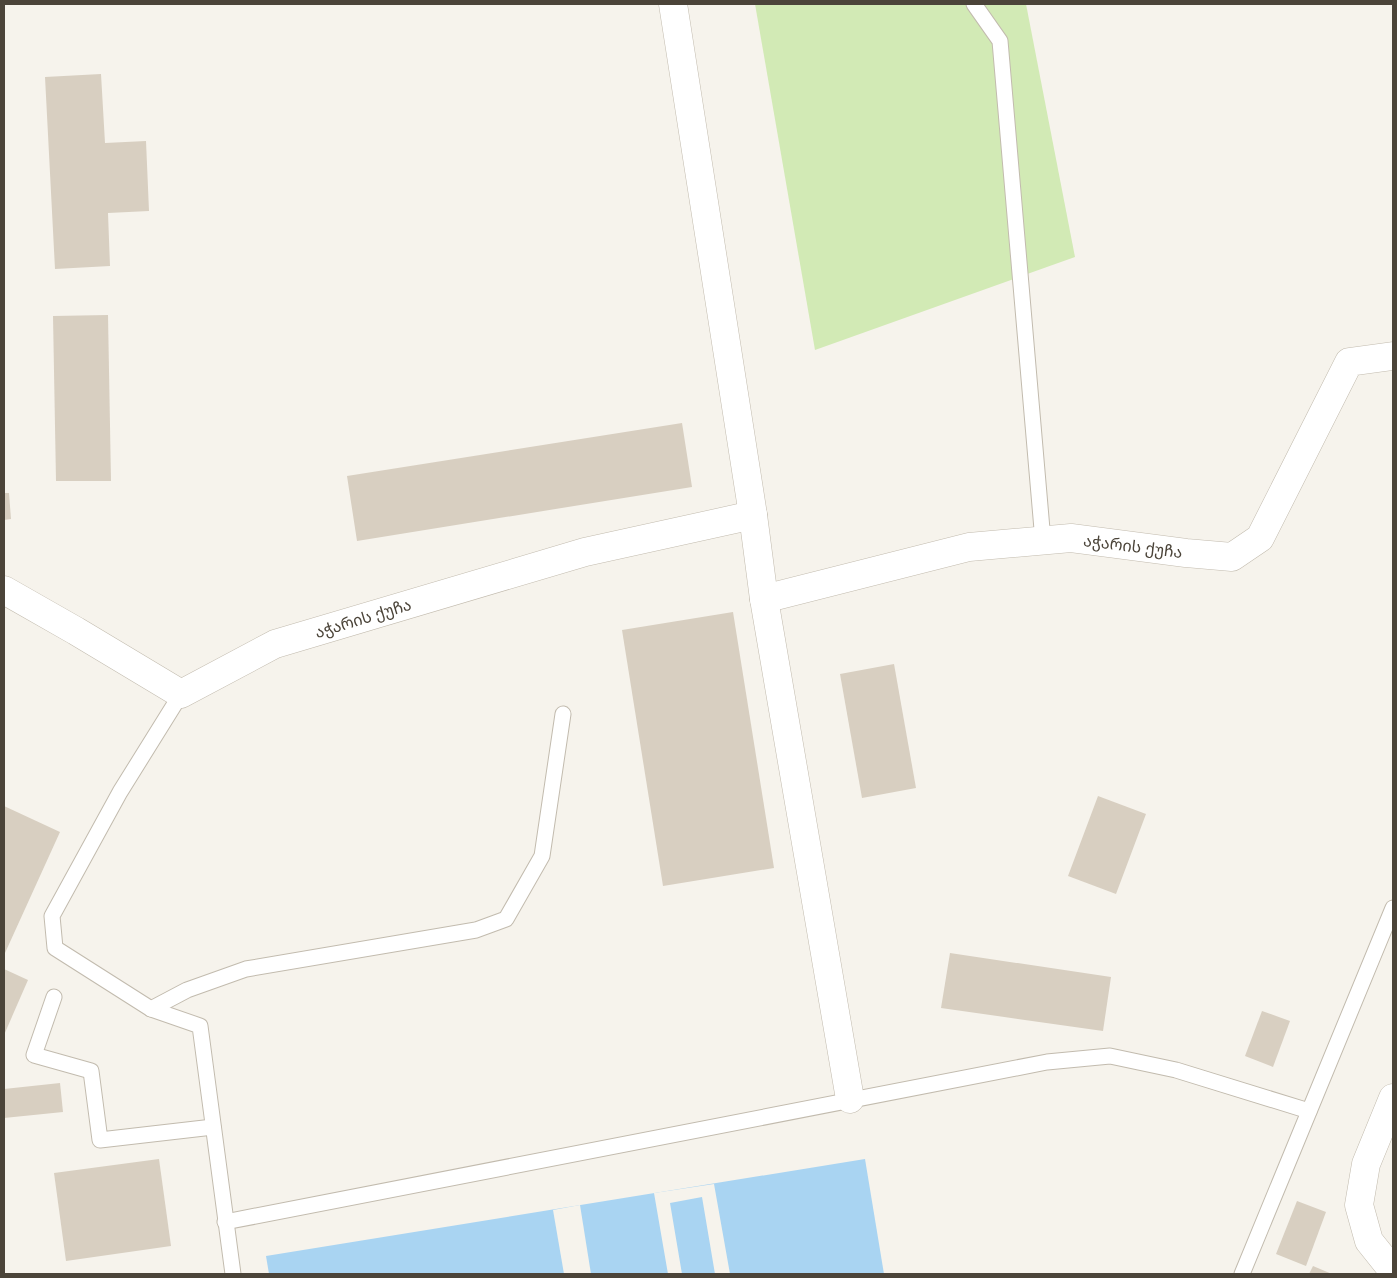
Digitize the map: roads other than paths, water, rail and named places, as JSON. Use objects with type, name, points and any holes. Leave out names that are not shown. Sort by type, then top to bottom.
[{"type":"street","points":[[674,4],[753,515],[764,599],[850,1099]]},
{"type":"street","name":"აჭარის ქუჩა","points":[[764,599],[969,547],[1071,538],[1232,557],[1260,538],[1349,362],[1393,356]]},
{"type":"street","name":"აჭარის ქუჩა","points":[[181,694],[275,644],[585,552],[753,515]]},
{"type":"street","points":[[4,590],[181,694]]},
{"type":"street","points":[[1393,1098],[1366,1164],[1359,1205],[1369,1241],[1388,1266],[1393,1268]]},
{"type":"lane","points":[[974,4],[1000,41],[1043,541]]},
{"type":"lane","points":[[181,694],[120,792],[52,916],[55,948],[151,1009],[200,1026],[233,1274]]},
{"type":"lane","points":[[151,1009],[188,990],[246,969],[476,930],[506,919],[542,856],[563,714]]},
{"type":"lane","points":[[1242,1274],[1393,908]]},
{"type":"lane","points":[[54,997],[34,1055],[90,1071],[100,1140],[213,1127]]},
{"type":"lane","points":[[225,1222],[1047,1062],[1110,1056],[1176,1070],[1309,1111]]},
{"type":"water","points":[[865,1159],[884,1274],[269,1274],[266,1256]]}]
